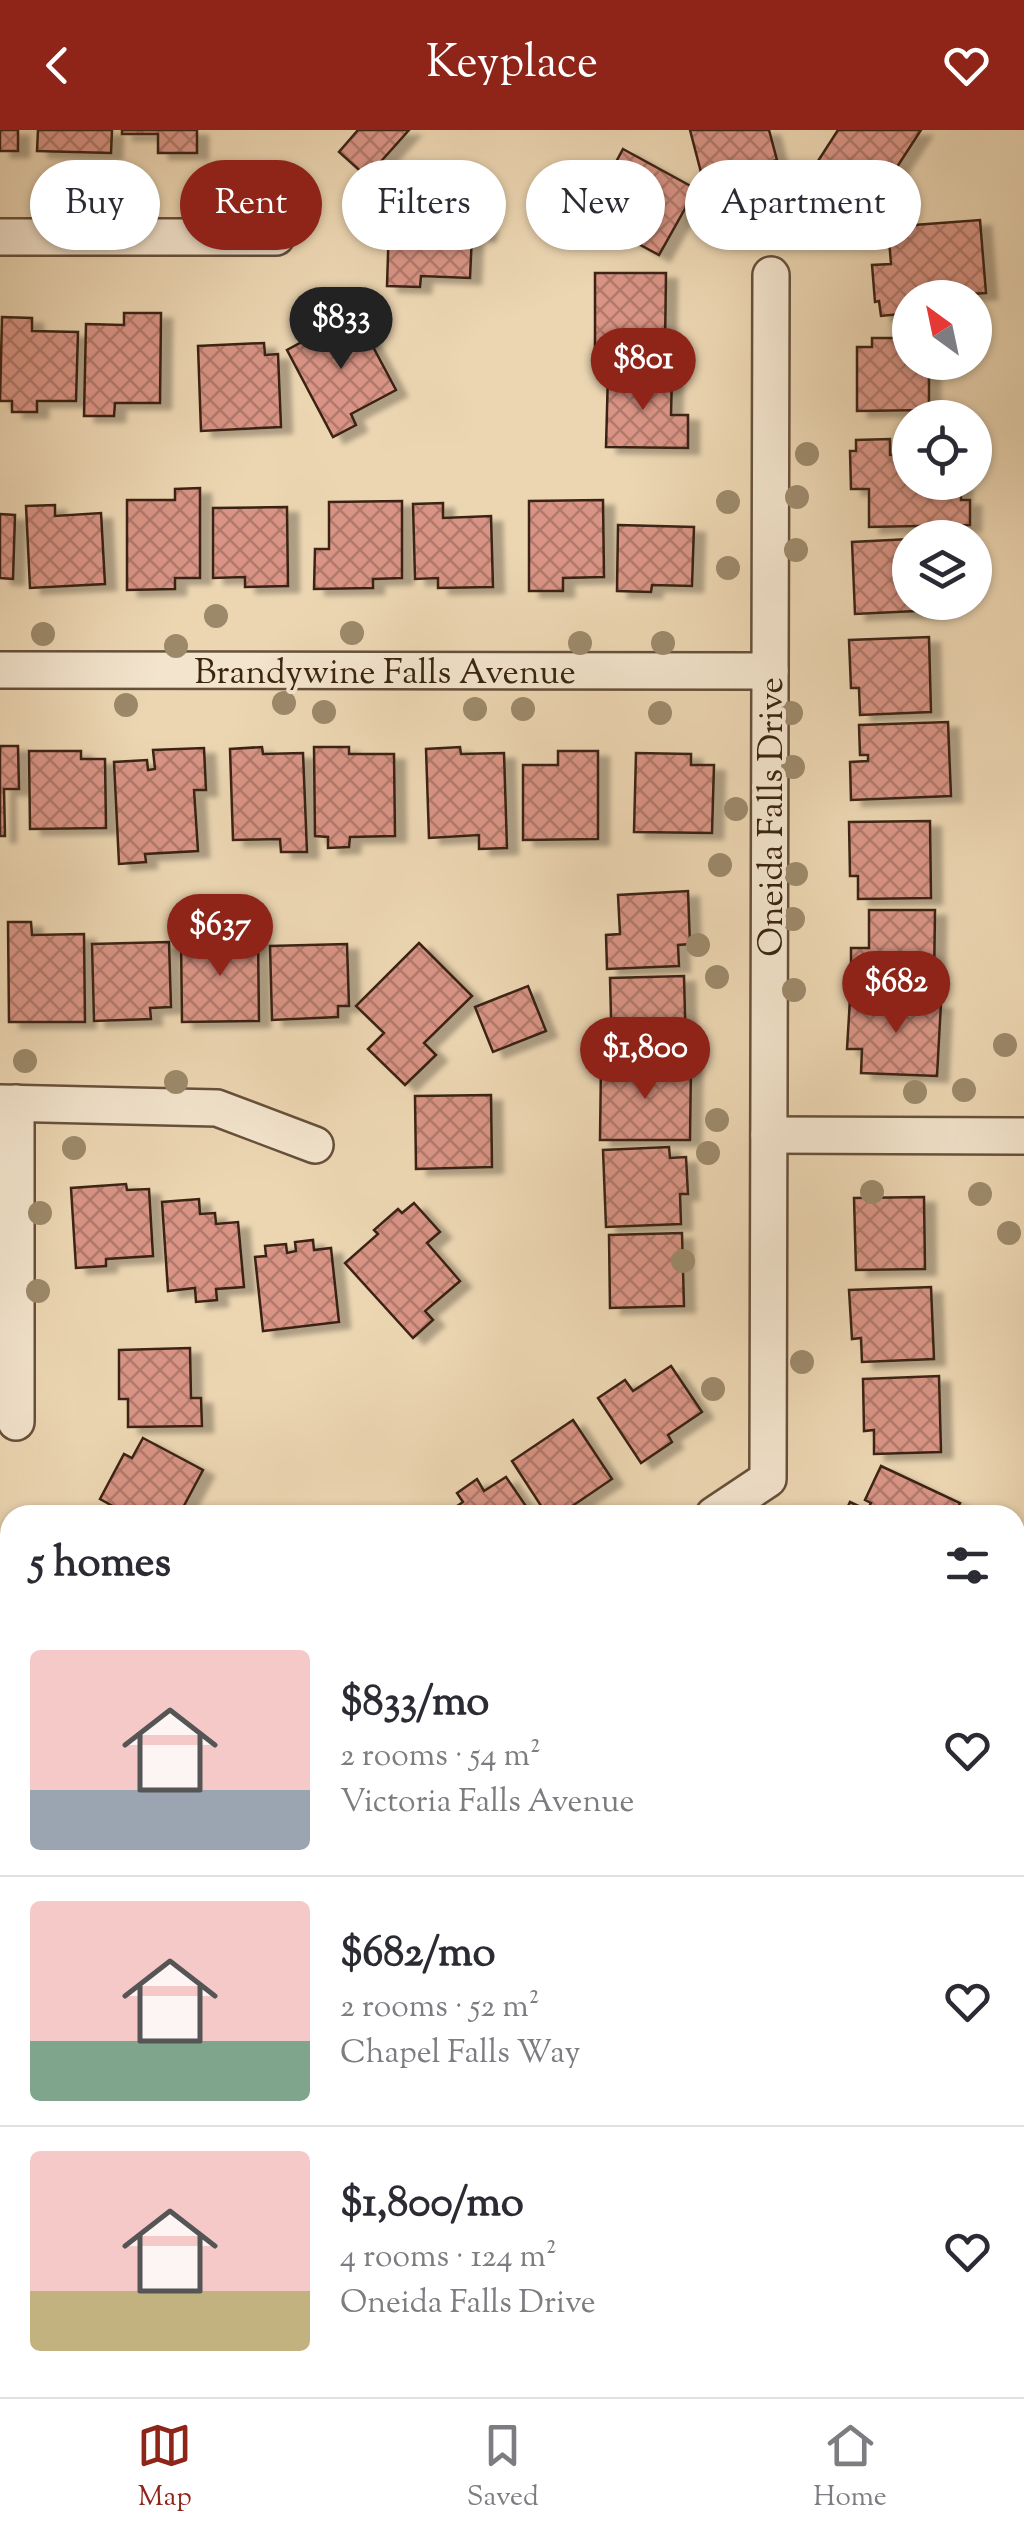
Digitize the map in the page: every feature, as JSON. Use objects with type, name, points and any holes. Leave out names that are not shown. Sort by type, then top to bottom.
[{"type":"street","points":[[0,237],[180,237]]},
{"type":"street","name":"Oneida Falls Drive","points":[[729,1505],[768,1479],[770,275]]},
{"type":"street","name":"Brandywine Falls Avenue","points":[[0,670],[770,671]]},
{"type":"street","points":[[16,1422],[8,1103],[216,1108],[315,1145]]},
{"type":"street","points":[[769,1135],[1024,1136]]},
{"type":"building","points":[[0,130],[18,130],[18,151],[0,151]]},
{"type":"building","points":[[38,130],[112,130],[111,153],[37,151]]},
{"type":"building","points":[[122,130],[197,130],[197,153],[158,153],[158,134],[122,134]]},
{"type":"building","points":[[358,130],[409,130],[382,160],[348,160],[339,152]]},
{"type":"building","points":[[690,130],[769,130],[777,160],[698,160]]},
{"type":"building","points":[[838,130],[921,130],[902,160],[819,160]]},
{"type":"building","points":[[623,149],[643,160],[617,160]]},
{"type":"building","points":[[665,172],[685,183],[685,209],[665,244]]},
{"type":"building","points":[[980,220],[985,280],[892,280],[892,315],[881,316],[879,301],[875,302],[872,265],[891,264],[890,250],[921,250],[921,224]]},
{"type":"building","points":[[388,250],[471,250],[470,278],[421,276],[420,287],[387,286]]},
{"type":"building","points":[[595,273],[666,273],[665,347],[595,347]]},
{"type":"building","points":[[124,313],[161,313],[160,403],[115,403],[114,416],[84,416],[86,324],[124,325]]},
{"type":"building","points":[[355,313],[396,390],[351,414],[356,425],[333,437],[287,350]]},
{"type":"building","points":[[2,317],[32,318],[32,331],[78,332],[76,401],[37,401],[37,412],[12,412],[12,401],[0,401]]},
{"type":"building","points":[[872,338],[892,338],[892,380],[929,380],[929,400],[892,400],[892,411],[857,411],[857,347],[872,347]]},
{"type":"building","points":[[264,343],[265,355],[278,354],[281,427],[201,431],[198,346]]},
{"type":"building","points":[[608,373],[672,374],[671,415],[688,415],[688,448],[606,447]]},
{"type":"building","points":[[890,439],[892,500],[970,500],[970,520],[892,520],[892,527],[869,527],[869,489],[851,489],[850,451],[856,451],[856,440]]},
{"type":"building","points":[[200,488],[200,578],[175,578],[175,589],[127,590],[127,500],[175,500],[175,489]]},
{"type":"building","points":[[603,500],[604,577],[563,578],[563,591],[529,591],[529,501]]},
{"type":"building","points":[[402,501],[402,578],[373,579],[373,588],[314,589],[315,549],[329,549],[329,502]]},
{"type":"building","points":[[443,503],[443,518],[491,516],[493,587],[438,588],[438,578],[415,579],[413,504]]},
{"type":"building","points":[[55,505],[55,516],[101,513],[105,584],[30,588],[26,506]]},
{"type":"building","points":[[287,507],[288,586],[245,587],[245,577],[213,578],[213,508]]},
{"type":"building","points":[[0,514],[15,515],[13,579],[0,578]]},
{"type":"building","points":[[618,525],[694,527],[692,586],[652,585],[651,592],[617,591]]},
{"type":"building","points":[[892,540],[892,612],[855,614],[852,542]]},
{"type":"building","points":[[929,637],[931,712],[860,715],[859,688],[851,688],[849,640]]},
{"type":"building","points":[[948,722],[951,796],[851,800],[850,762],[868,761],[868,755],[860,755],[859,725]]},
{"type":"building","points":[[0,746],[18,746],[19,789],[4,789],[5,836],[0,836]]},
{"type":"building","points":[[262,747],[263,754],[303,753],[307,852],[281,852],[280,839],[233,840],[230,749]]},
{"type":"building","points":[[314,747],[349,747],[349,754],[394,754],[395,836],[350,837],[349,847],[328,848],[328,837],[315,836]]},
{"type":"building","points":[[460,747],[461,754],[504,753],[507,848],[479,849],[479,835],[429,838],[426,749]]},
{"type":"building","points":[[204,748],[206,790],[194,790],[198,851],[145,854],[146,862],[119,864],[114,762],[147,760],[148,770],[155,769],[153,750]]},
{"type":"building","points":[[29,751],[81,751],[81,759],[105,759],[106,828],[30,829]]},
{"type":"building","points":[[558,751],[598,751],[598,839],[523,840],[523,765],[558,765]]},
{"type":"building","points":[[636,753],[691,754],[691,765],[714,765],[712,833],[634,832]]},
{"type":"building","points":[[930,821],[931,898],[858,899],[858,876],[850,876],[849,822]]},
{"type":"building","points":[[688,891],[690,944],[678,945],[679,966],[607,969],[606,935],[620,934],[618,895]]},
{"type":"building","points":[[869,910],[935,910],[934,984],[851,984],[851,948],[869,948]]},
{"type":"building","points":[[8,922],[31,922],[32,935],[84,934],[85,1022],[9,1022]]},
{"type":"building","points":[[258,936],[259,1021],[182,1022],[181,937]]},
{"type":"building","points":[[169,942],[171,1007],[150,1008],[151,1019],[94,1021],[92,944]]},
{"type":"building","points":[[419,943],[472,996],[424,1043],[436,1055],[405,1085],[368,1049],[384,1033],[356,1006]]},
{"type":"building","points":[[347,944],[349,1006],[338,1006],[338,1017],[272,1020],[270,946]]},
{"type":"building","points":[[684,976],[686,1052],[612,1054],[610,978]]},
{"type":"building","points":[[528,986],[546,1031],[493,1052],[475,1007]]},
{"type":"building","points":[[850,999],[941,1003],[937,1076],[861,1073],[862,1049],[847,1049]]},
{"type":"building","points":[[601,1063],[691,1064],[690,1140],[600,1140]]},
{"type":"building","points":[[491,1095],[492,1167],[416,1169],[415,1096]]},
{"type":"building","points":[[669,1147],[670,1158],[686,1157],[688,1194],[680,1194],[681,1224],[606,1227],[603,1150]]},
{"type":"building","points":[[126,1184],[127,1190],[149,1189],[153,1256],[106,1259],[106,1266],[76,1268],[71,1188]]},
{"type":"building","points":[[924,1197],[925,1269],[856,1270],[854,1198]]},
{"type":"building","points":[[199,1199],[200,1214],[215,1213],[216,1224],[238,1222],[244,1287],[216,1289],[217,1300],[196,1302],[195,1288],[168,1291],[162,1202]]},
{"type":"building","points":[[414,1203],[440,1232],[427,1243],[460,1281],[425,1311],[433,1320],[413,1338],[345,1263],[378,1234],[374,1230],[398,1209],[402,1213]]},
{"type":"building","points":[[682,1233],[684,1306],[610,1308],[609,1235]]},
{"type":"building","points":[[313,1240],[314,1250],[331,1248],[339,1322],[263,1331],[255,1257],[266,1256],[265,1246],[286,1244],[287,1253],[296,1251],[295,1242]]},
{"type":"building","points":[[931,1287],[934,1359],[862,1362],[861,1338],[852,1339],[849,1290]]},
{"type":"building","points":[[190,1348],[191,1398],[201,1398],[202,1426],[128,1427],[128,1399],[119,1399],[119,1350]]},
{"type":"building","points":[[671,1366],[702,1412],[668,1435],[672,1442],[641,1463],[598,1398],[625,1380],[633,1391]]},
{"type":"building","points":[[939,1376],[941,1452],[874,1454],[874,1430],[864,1431],[863,1379]]},
{"type":"building","points":[[573,1420],[612,1479],[574,1505],[541,1505],[512,1461]]},
{"type":"building","points":[[143,1438],[203,1470],[184,1505],[111,1505],[100,1499],[124,1454],[132,1458]]},
{"type":"building","points":[[881,1466],[960,1503],[870,1505],[865,1500]]},
{"type":"building","points":[[506,1477],[525,1505],[459,1505],[463,1502],[457,1493],[477,1479],[484,1491]]}]
